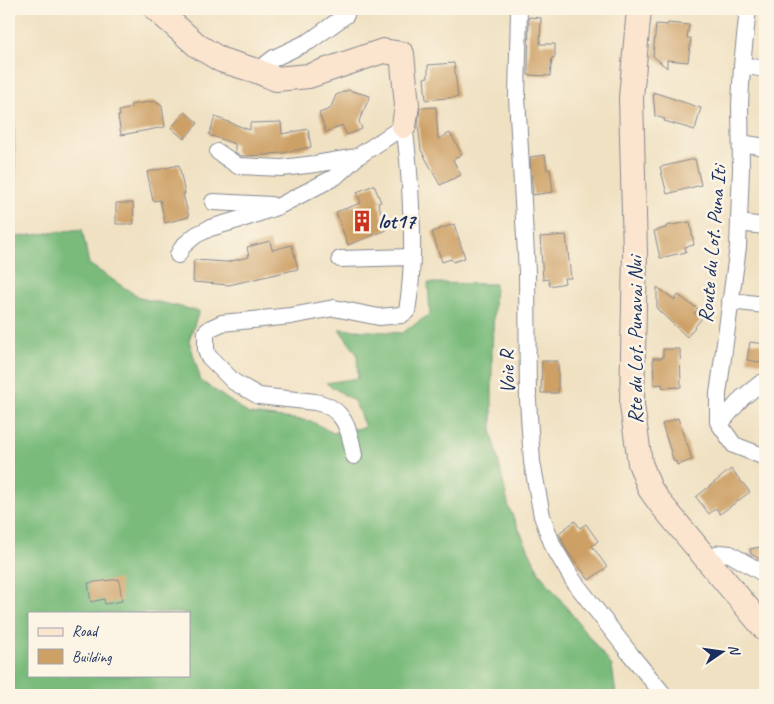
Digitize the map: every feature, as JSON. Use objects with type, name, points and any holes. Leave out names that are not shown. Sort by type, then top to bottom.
[{"type":"main road","points":[[156,9],[198,46],[221,60],[276,79],[309,76],[383,51],[402,54],[407,105],[404,126]]},
{"type":"main road","name":"Rte du Lot. Punavai Nui","points":[[639,9],[632,98],[635,253],[632,405],[640,463],[650,489],[666,511],[765,628]]},
{"type":"street","name":"Voie R","points":[[518,9],[517,98],[527,272],[528,400],[532,462],[542,516],[553,546],[573,580],[664,695]]},
{"type":"street","name":"Route du Lot. Puna Iti","points":[[748,9],[740,105],[741,168],[738,247],[718,394],[718,422],[734,445],[765,457]]},
{"type":"street","points":[[257,71],[274,58],[310,41],[346,15]]},
{"type":"street","points":[[742,65],[765,69]]},
{"type":"street","points":[[178,255],[183,246],[203,231],[279,206],[335,176],[357,157],[404,126],[409,170],[413,247],[407,311],[401,315],[379,317],[334,308],[291,316],[222,323],[206,332],[208,356],[234,382],[259,396],[322,403],[335,410],[347,426],[354,456]]},
{"type":"street","points":[[741,143],[765,147]]},
{"type":"street","points":[[218,152],[238,166],[282,168],[357,157]]},
{"type":"street","points":[[213,202],[279,206]]},
{"type":"street","points":[[739,223],[765,226]]},
{"type":"street","points":[[340,259],[412,257]]},
{"type":"street","points":[[730,301],[765,304]]},
{"type":"street","points":[[720,424],[742,398],[765,382]]},
{"type":"street","points":[[709,561],[720,553],[730,554],[761,572],[765,572]]},
{"type":"green space","points":[[9,67],[13,85],[15,237],[82,229],[89,264],[140,298],[199,311],[189,340],[201,381],[249,414],[311,421],[333,433],[365,427],[354,401],[326,383],[358,378],[357,354],[339,329],[402,333],[430,314],[428,283],[495,284],[492,352],[492,433],[509,508],[539,572],[612,666],[616,695],[9,695]]},
{"type":"building","points":[[529,17],[541,18],[540,44],[555,44],[555,57],[552,58],[550,76],[528,75]]},
{"type":"building","points":[[668,23],[689,25],[687,38],[691,38],[688,62],[667,60],[667,68],[653,56],[656,24],[667,25]]},
{"type":"building","points":[[454,63],[458,97],[426,100],[424,78],[428,77],[428,65]]},
{"type":"building","points":[[348,90],[370,96],[359,121],[362,129],[347,135],[342,125],[326,132],[319,113],[330,109],[336,95]]},
{"type":"building","points":[[653,92],[701,108],[695,130],[664,121],[665,119],[655,116]]},
{"type":"building","points":[[154,101],[162,106],[165,127],[121,135],[119,111],[131,108],[130,105]]},
{"type":"building","points":[[436,107],[438,139],[450,133],[462,154],[453,160],[461,175],[440,185],[421,150],[418,124],[420,108]]},
{"type":"building","points":[[185,112],[198,123],[184,139],[171,128]]},
{"type":"building","points":[[215,117],[250,130],[250,123],[281,122],[282,134],[308,129],[311,147],[269,155],[241,156],[235,152],[235,144],[209,135]]},
{"type":"building","points":[[545,155],[547,170],[550,169],[553,192],[533,195],[530,157]]},
{"type":"building","points":[[695,159],[701,185],[667,194],[660,167]]},
{"type":"building","points":[[179,165],[185,194],[183,194],[189,217],[165,223],[160,200],[153,201],[147,172]]},
{"type":"building","name":"lot17","points":[[374,185],[381,202],[378,203],[387,230],[348,245],[336,212],[361,203],[357,192]]},
{"type":"building","points":[[116,203],[133,203],[134,224],[116,224]]},
{"type":"building","points":[[690,222],[694,245],[685,247],[686,252],[660,258],[654,231],[666,228],[666,226]]},
{"type":"building","points":[[454,224],[465,258],[453,262],[451,259],[442,262],[432,232]]},
{"type":"building","points":[[566,235],[571,278],[564,278],[565,283],[550,286],[548,279],[543,280],[540,237]]},
{"type":"building","points":[[270,241],[272,250],[292,245],[298,269],[229,285],[193,282],[194,260],[227,262],[249,257],[247,247]]},
{"type":"building","points":[[657,287],[675,300],[678,295],[698,309],[694,313],[702,318],[687,337],[657,309]]},
{"type":"building","points":[[750,342],[765,344],[765,363],[747,360]]},
{"type":"building","points":[[663,349],[680,349],[681,387],[663,388],[662,384],[654,385],[653,358],[663,358]]},
{"type":"building","points":[[542,361],[558,361],[558,393],[541,393]]},
{"type":"building","points":[[678,418],[692,460],[677,465],[676,461],[674,462],[662,424]]},
{"type":"building","points":[[731,469],[750,492],[720,514],[716,508],[709,514],[696,497]]},
{"type":"building","points":[[575,521],[580,528],[586,524],[598,541],[592,546],[607,567],[589,580],[566,549],[559,533]]},
{"type":"building","points":[[765,546],[765,562],[751,554],[750,549]]},
{"type":"building","points":[[119,579],[122,601],[105,604],[104,599],[91,602],[88,583]]},
{"type":"place","name":"lot17","points":[[362,221]]}]
